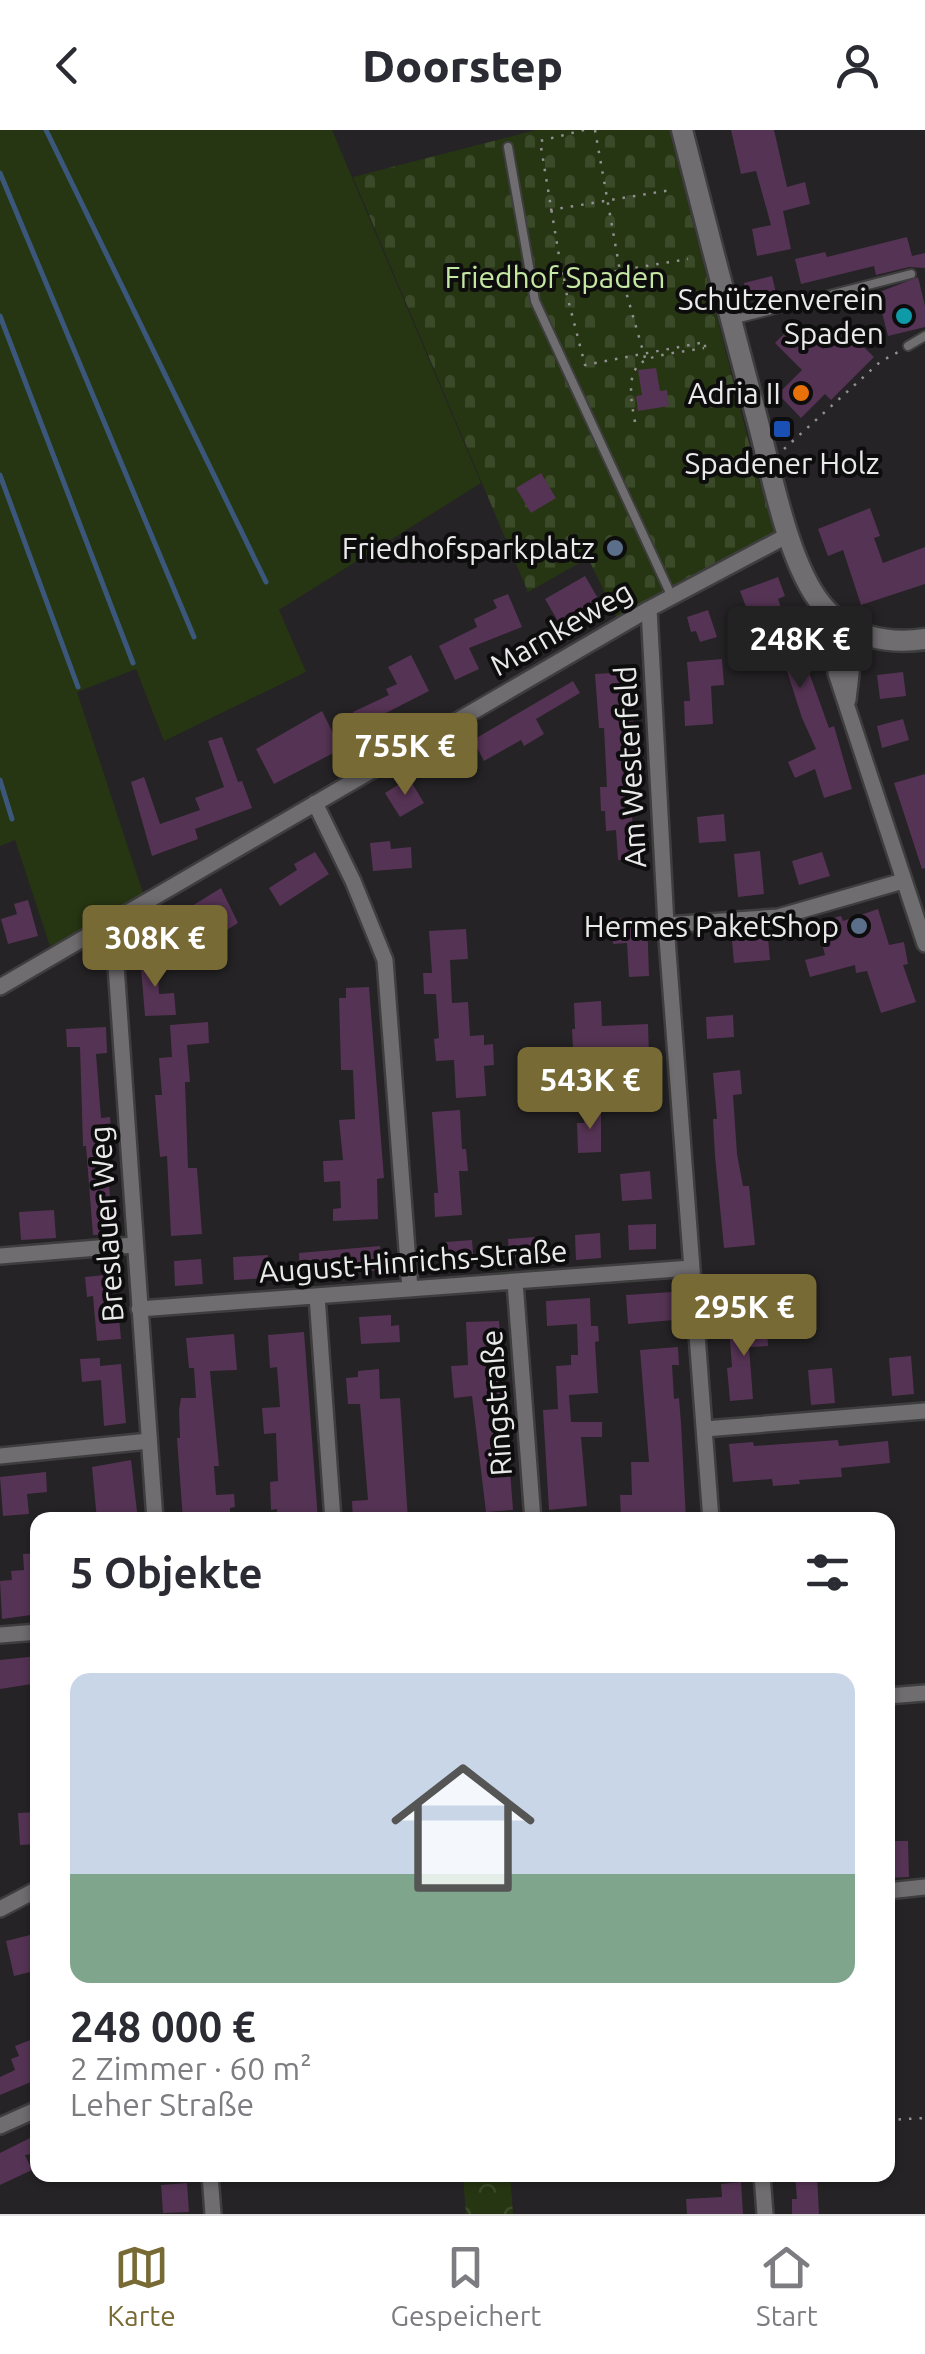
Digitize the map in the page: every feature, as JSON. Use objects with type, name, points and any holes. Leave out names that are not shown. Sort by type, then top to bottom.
[{"type":"street","points":[[682,130],[768,464],[810,589],[845,626],[867,636],[908,642],[925,639]]},
{"type":"street","name":"Marnkeweg","points":[[0,987],[649,609],[790,534]]},
{"type":"street","name":"Am Westerfeld","points":[[649,609],[666,925],[711,1512]]},
{"type":"street","points":[[845,626],[836,673],[925,944]]},
{"type":"street","points":[[848,714],[852,665],[867,636]]},
{"type":"street","points":[[314,803],[353,881],[384,960],[410,1289]]},
{"type":"street","points":[[666,925],[778,916],[903,880]]},
{"type":"street","name":"Breslauer Weg","points":[[113,924],[154,1512]]},
{"type":"street","points":[[0,1256],[134,1245]]},
{"type":"street","name":"August-Hinrichs-Straße","points":[[139,1310],[691,1268]]},
{"type":"street","name":"Ringstraße","points":[[515,1282],[532,1512]]},
{"type":"street","points":[[317,1296],[332,1512]]},
{"type":"street","points":[[706,1430],[925,1410]]},
{"type":"street","points":[[0,1456],[149,1441]]},
{"type":"street","points":[[0,1635],[30,1633]]},
{"type":"street","points":[[895,1696],[925,1694]]},
{"type":"street","points":[[895,1890],[925,1887]]},
{"type":"street","points":[[0,1909],[30,1892]]},
{"type":"street","points":[[0,2126],[30,2113]]},
{"type":"street","points":[[211,2182],[214,2214]]},
{"type":"street","points":[[763,2182],[765,2214]]},
{"type":"lane","points":[[508,147],[535,301],[672,597]]},
{"type":"lane","points":[[731,320],[912,274]]},
{"type":"lane","points":[[908,346],[925,336]]},
{"type":"path","points":[[584,130],[540,141],[563,280],[584,365],[705,342],[705,348],[644,355],[628,387],[635,422]]},
{"type":"path","points":[[595,130],[620,271],[644,355]]},
{"type":"path","points":[[550,210],[671,190]]},
{"type":"path","points":[[563,280],[688,258]]},
{"type":"path","points":[[768,464],[880,362],[908,346]]},
{"type":"path","points":[[895,2120],[925,2118]]},
{"type":"green space","points":[[0,130],[332,130],[481,483],[279,610],[306,672],[164,741],[136,669],[77,692],[144,896],[50,946],[15,840],[0,846]]},
{"type":"green space","name":"Friedhof Spaden","points":[[536,130],[669,130],[758,478],[777,533],[618,620],[588,558],[528,592],[353,177]]},
{"type":"green space","points":[[464,2182],[511,2182],[513,2214],[466,2214]]},
{"type":"building","points":[[731,130],[774,130],[787,187],[805,182],[810,204],[783,211],[791,249],[757,256],[752,229],[771,225],[756,171],[741,174]]},
{"type":"building","points":[[907,237],[912,256],[925,253],[925,268],[909,267],[876,275],[874,266],[801,284],[795,259],[825,252],[827,257]]},
{"type":"building","points":[[772,276],[776,293],[748,300],[744,283]]},
{"type":"building","name":"Schützenverein Spaden","points":[[918,277],[925,327],[888,336],[877,293]]},
{"type":"building","points":[[796,322],[823,349],[844,328],[874,357],[831,400],[825,394],[801,418],[778,394],[802,370],[775,343]]},
{"type":"building","points":[[656,368],[660,391],[667,390],[669,406],[638,411],[636,396],[642,395],[638,370]]},
{"type":"building","points":[[541,473],[556,498],[531,513],[516,488]]},
{"type":"building","points":[[870,508],[880,536],[874,538],[883,563],[925,547],[925,584],[861,605],[843,550],[828,556],[818,529]]},
{"type":"building","points":[[585,576],[599,600],[559,623],[545,599]]},
{"type":"building","points":[[778,577],[785,596],[778,599],[829,728],[834,726],[852,789],[824,798],[815,769],[795,778],[788,762],[816,749],[774,630],[757,636],[740,591]]},
{"type":"building","points":[[508,594],[522,627],[469,648],[479,669],[455,680],[439,646],[477,627],[474,619],[497,608],[493,600]]},
{"type":"building","points":[[708,610],[717,637],[700,642],[696,631],[691,632],[687,617]]},
{"type":"building","points":[[411,655],[429,691],[380,716],[385,726],[364,736],[353,712],[389,695],[386,689],[397,684],[388,667]]},
{"type":"building","points":[[722,659],[724,685],[711,686],[713,724],[685,726],[684,701],[690,701],[687,662]]},
{"type":"building","points":[[630,672],[638,773],[634,774],[633,841],[638,841],[639,859],[618,860],[616,830],[606,831],[605,811],[601,811],[600,787],[607,787],[604,728],[599,728],[595,674]]},
{"type":"building","points":[[903,672],[906,696],[880,699],[877,675]]},
{"type":"building","points":[[573,681],[580,693],[536,719],[544,734],[524,746],[521,740],[484,761],[473,740]]},
{"type":"building","points":[[322,711],[341,749],[274,784],[256,749]]},
{"type":"building","points":[[903,719],[909,740],[882,748],[877,726]]},
{"type":"building","points":[[222,737],[252,808],[195,829],[198,839],[152,856],[131,782],[144,777],[160,824],[200,810],[195,798],[224,787],[208,741]]},
{"type":"building","points":[[925,774],[925,868],[922,869],[894,783]]},
{"type":"building","points":[[409,778],[424,803],[400,817],[385,793]]},
{"type":"building","points":[[724,814],[726,841],[699,843],[697,817]]},
{"type":"building","points":[[390,841],[391,849],[411,847],[412,868],[373,871],[370,843]]},
{"type":"building","points":[[760,851],[764,894],[738,897],[734,854]]},
{"type":"building","points":[[315,852],[329,874],[280,906],[269,888],[297,870],[294,864]]},
{"type":"building","points":[[822,852],[830,876],[799,885],[792,861]]},
{"type":"building","points":[[221,888],[238,923],[222,933],[213,920],[204,925],[192,906]]},
{"type":"building","points":[[28,900],[38,936],[8,944],[1,919],[17,914],[14,904]]},
{"type":"building","points":[[878,909],[889,945],[904,942],[908,964],[903,965],[916,1002],[881,1013],[867,971],[856,973],[855,965],[810,977],[805,960],[825,955],[816,922],[841,916],[843,921]]},
{"type":"building","points":[[647,917],[649,976],[629,977],[627,943],[613,944],[612,919]]},
{"type":"building","points":[[466,929],[468,959],[450,960],[452,1003],[468,1002],[470,1036],[484,1035],[484,1045],[493,1044],[494,1065],[484,1066],[486,1096],[456,1098],[454,1060],[436,1061],[436,994],[424,994],[423,973],[432,973],[429,931]]},
{"type":"building","points":[[768,938],[770,960],[734,963],[732,941]]},
{"type":"building","points":[[157,955],[159,994],[174,993],[176,1015],[145,1016],[140,956]]},
{"type":"building","points":[[369,987],[384,1178],[377,1179],[378,1219],[333,1221],[333,1209],[341,1208],[340,1181],[324,1182],[323,1161],[343,1160],[339,1120],[355,1119],[353,1070],[341,1070],[339,998],[346,998],[346,988]]},
{"type":"building","points":[[601,1001],[602,1026],[648,1024],[649,1055],[600,1058],[602,1085],[575,1086],[574,1003]]},
{"type":"building","points":[[733,1015],[734,1037],[707,1039],[706,1017]]},
{"type":"building","points":[[208,1022],[209,1043],[187,1045],[190,1082],[185,1082],[188,1168],[197,1168],[202,1234],[171,1236],[167,1156],[160,1157],[155,1095],[162,1095],[159,1058],[172,1057],[170,1025]]},
{"type":"building","points":[[106,1027],[107,1053],[96,1054],[101,1118],[110,1117],[112,1144],[107,1145],[112,1234],[93,1235],[83,1146],[80,1047],[67,1047],[66,1029]]},
{"type":"building","points":[[740,1070],[742,1094],[733,1095],[737,1154],[743,1186],[749,1186],[755,1245],[724,1248],[715,1156],[713,1073]]},
{"type":"building","points":[[601,1109],[601,1152],[578,1153],[577,1123],[584,1123],[583,1111]]},
{"type":"building","points":[[460,1110],[462,1149],[466,1149],[468,1171],[459,1171],[462,1215],[435,1217],[434,1193],[438,1193],[432,1112]]},
{"type":"building","points":[[650,1171],[652,1199],[622,1201],[620,1174]]},
{"type":"building","points":[[54,1210],[56,1238],[21,1240],[19,1212]]},
{"type":"building","points":[[656,1224],[656,1249],[629,1250],[628,1225]]},
{"type":"building","points":[[600,1233],[601,1258],[576,1260],[575,1235]]},
{"type":"building","points":[[535,1237],[537,1264],[510,1266],[508,1239]]},
{"type":"building","points":[[472,1240],[474,1264],[447,1266],[445,1242]]},
{"type":"building","points":[[380,1246],[382,1270],[300,1278],[299,1253]]},
{"type":"building","points":[[268,1255],[269,1278],[234,1280],[233,1257]]},
{"type":"building","points":[[201,1259],[203,1284],[175,1286],[174,1261]]},
{"type":"building","points":[[115,1274],[121,1339],[97,1341],[93,1296],[87,1297],[85,1277]]},
{"type":"building","points":[[672,1292],[674,1320],[628,1324],[626,1295]]},
{"type":"building","points":[[590,1298],[591,1326],[598,1326],[598,1393],[569,1395],[571,1422],[602,1422],[602,1437],[581,1437],[587,1506],[549,1510],[543,1410],[558,1409],[556,1366],[571,1365],[571,1355],[578,1355],[577,1324],[547,1326],[546,1301]]},
{"type":"building","points":[[391,1315],[391,1326],[399,1325],[400,1342],[361,1344],[359,1317]]},
{"type":"building","points":[[499,1321],[513,1510],[486,1512],[472,1396],[454,1398],[451,1366],[468,1365],[466,1322]]},
{"type":"building","points":[[767,1325],[768,1346],[749,1347],[753,1399],[730,1401],[729,1328]]},
{"type":"building","points":[[304,1332],[317,1512],[271,1510],[270,1482],[278,1481],[276,1433],[264,1434],[262,1408],[280,1407],[277,1367],[270,1368],[268,1335]]},
{"type":"building","points":[[234,1334],[237,1370],[210,1371],[219,1466],[214,1466],[216,1495],[234,1494],[235,1507],[230,1512],[182,1512],[179,1410],[181,1398],[196,1398],[186,1338]]},
{"type":"building","points":[[678,1347],[679,1365],[672,1365],[674,1399],[679,1398],[686,1512],[621,1512],[620,1495],[632,1495],[631,1462],[649,1462],[640,1350]]},
{"type":"building","points":[[911,1356],[914,1394],[892,1396],[889,1358]]},
{"type":"building","points":[[100,1358],[100,1366],[121,1364],[126,1423],[104,1426],[101,1380],[82,1382],[80,1359]]},
{"type":"building","points":[[832,1368],[835,1403],[811,1405],[808,1370]]},
{"type":"building","points":[[379,1369],[380,1399],[400,1398],[407,1512],[353,1512],[352,1501],[368,1500],[360,1404],[348,1404],[346,1378],[358,1377],[358,1371]]},
{"type":"building","points":[[838,1440],[839,1446],[888,1441],[890,1463],[841,1468],[842,1477],[799,1480],[800,1484],[773,1486],[772,1479],[733,1482],[729,1444]]},
{"type":"building","points":[[131,1460],[137,1512],[96,1512],[92,1467]]},
{"type":"building","points":[[46,1472],[47,1492],[27,1494],[29,1514],[3,1516],[0,1477]]},
{"type":"building","points":[[23,1554],[30,1554],[30,1615],[2,1619],[0,1581],[12,1580],[11,1571],[24,1570]]},
{"type":"building","points":[[30,1657],[30,1684],[0,1689],[0,1660]]},
{"type":"building","points":[[30,1812],[30,1844],[20,1845],[18,1813]]},
{"type":"building","points":[[895,1841],[908,1841],[909,1877],[895,1878]]},
{"type":"building","points":[[30,1935],[30,1972],[14,1976],[6,1941]]},
{"type":"building","points":[[30,2040],[30,2082],[0,2095],[0,2077],[15,2070],[11,2059],[19,2056],[15,2046]]},
{"type":"building","points":[[30,2138],[30,2154],[25,2155],[30,2171],[0,2185],[0,2153]]},
{"type":"building","points":[[741,2182],[743,2214],[687,2214],[686,2199],[722,2197],[721,2184]]},
{"type":"building","points":[[796,2182],[817,2182],[819,2214],[792,2214],[792,2199],[797,2199]]},
{"type":"building","points":[[187,2183],[189,2212],[163,2213],[161,2185]]},
{"type":"waterway","points":[[46,130],[266,582]]},
{"type":"waterway","points":[[0,173],[194,637]]},
{"type":"waterway","points":[[0,316],[133,663]]},
{"type":"waterway","points":[[0,475],[78,687]]},
{"type":"waterway","points":[[0,780],[12,819]]},
{"type":"place","name":"Schützenverein Spaden","points":[[904,316]]},
{"type":"place","name":"Adria II","points":[[801,393]]},
{"type":"place","name":"Spadener Holz","points":[[782,429]]},
{"type":"place","name":"Friedhofsparkplatz","points":[[615,548]]},
{"type":"place","name":"Hermes PaketShop","points":[[859,926]]}]
